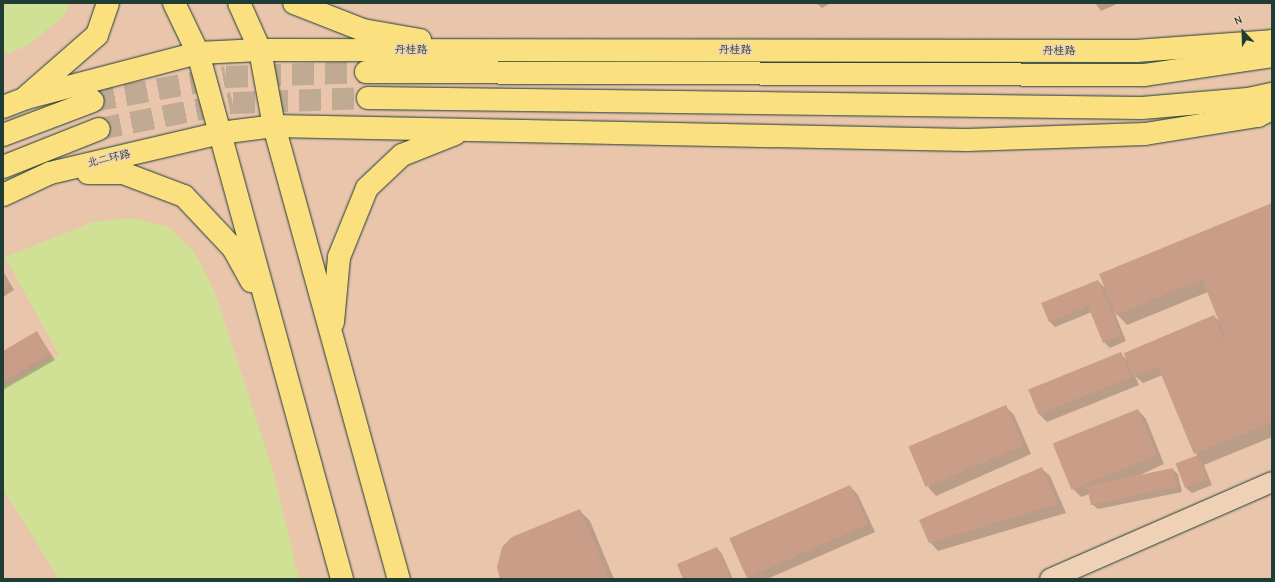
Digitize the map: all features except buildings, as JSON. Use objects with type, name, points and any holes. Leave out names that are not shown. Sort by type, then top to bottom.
[{"type":"main road","points":[[3,107],[26,98],[97,35],[108,3]]},
{"type":"main road","points":[[174,3],[198,53],[342,579]]},
{"type":"main road","points":[[239,3],[260,50],[274,126],[399,579]]},
{"type":"main road","points":[[294,3],[363,30],[476,50]]},
{"type":"main road","name":"丹桂路","points":[[198,53],[260,50],[1136,51],[1272,41]]},
{"type":"main road","points":[[3,104],[198,53]]},
{"type":"main road","points":[[366,72],[1144,76],[1272,56]]},
{"type":"main road","points":[[368,98],[1142,108],[1248,99],[1272,94]]},
{"type":"main road","points":[[3,135],[93,101]]},
{"type":"main road","points":[[220,133],[274,126],[967,140],[1145,134],[1258,116],[1272,109]]},
{"type":"main road","points":[[3,167],[99,130]]},
{"type":"main road","points":[[332,336],[339,257],[367,188],[402,155],[466,130]]},
{"type":"main road","name":"北二环路","points":[[3,195],[50,172],[220,133]]},
{"type":"main road","points":[[50,172],[123,173],[184,196],[233,248],[269,313]]},
{"type":"street","points":[[1050,579],[1272,482]]},
{"type":"green space","points":[[3,3],[70,3],[64,16],[27,46],[3,55]]},
{"type":"green space","points":[[131,218],[167,226],[194,251],[214,290],[272,467],[299,579],[59,579],[3,489],[3,388],[59,355],[5,257],[93,222]]},
{"type":"tunnel","points":[[93,101],[226,77],[366,72]]},
{"type":"tunnel","points":[[99,129],[233,103],[368,98]]}]
